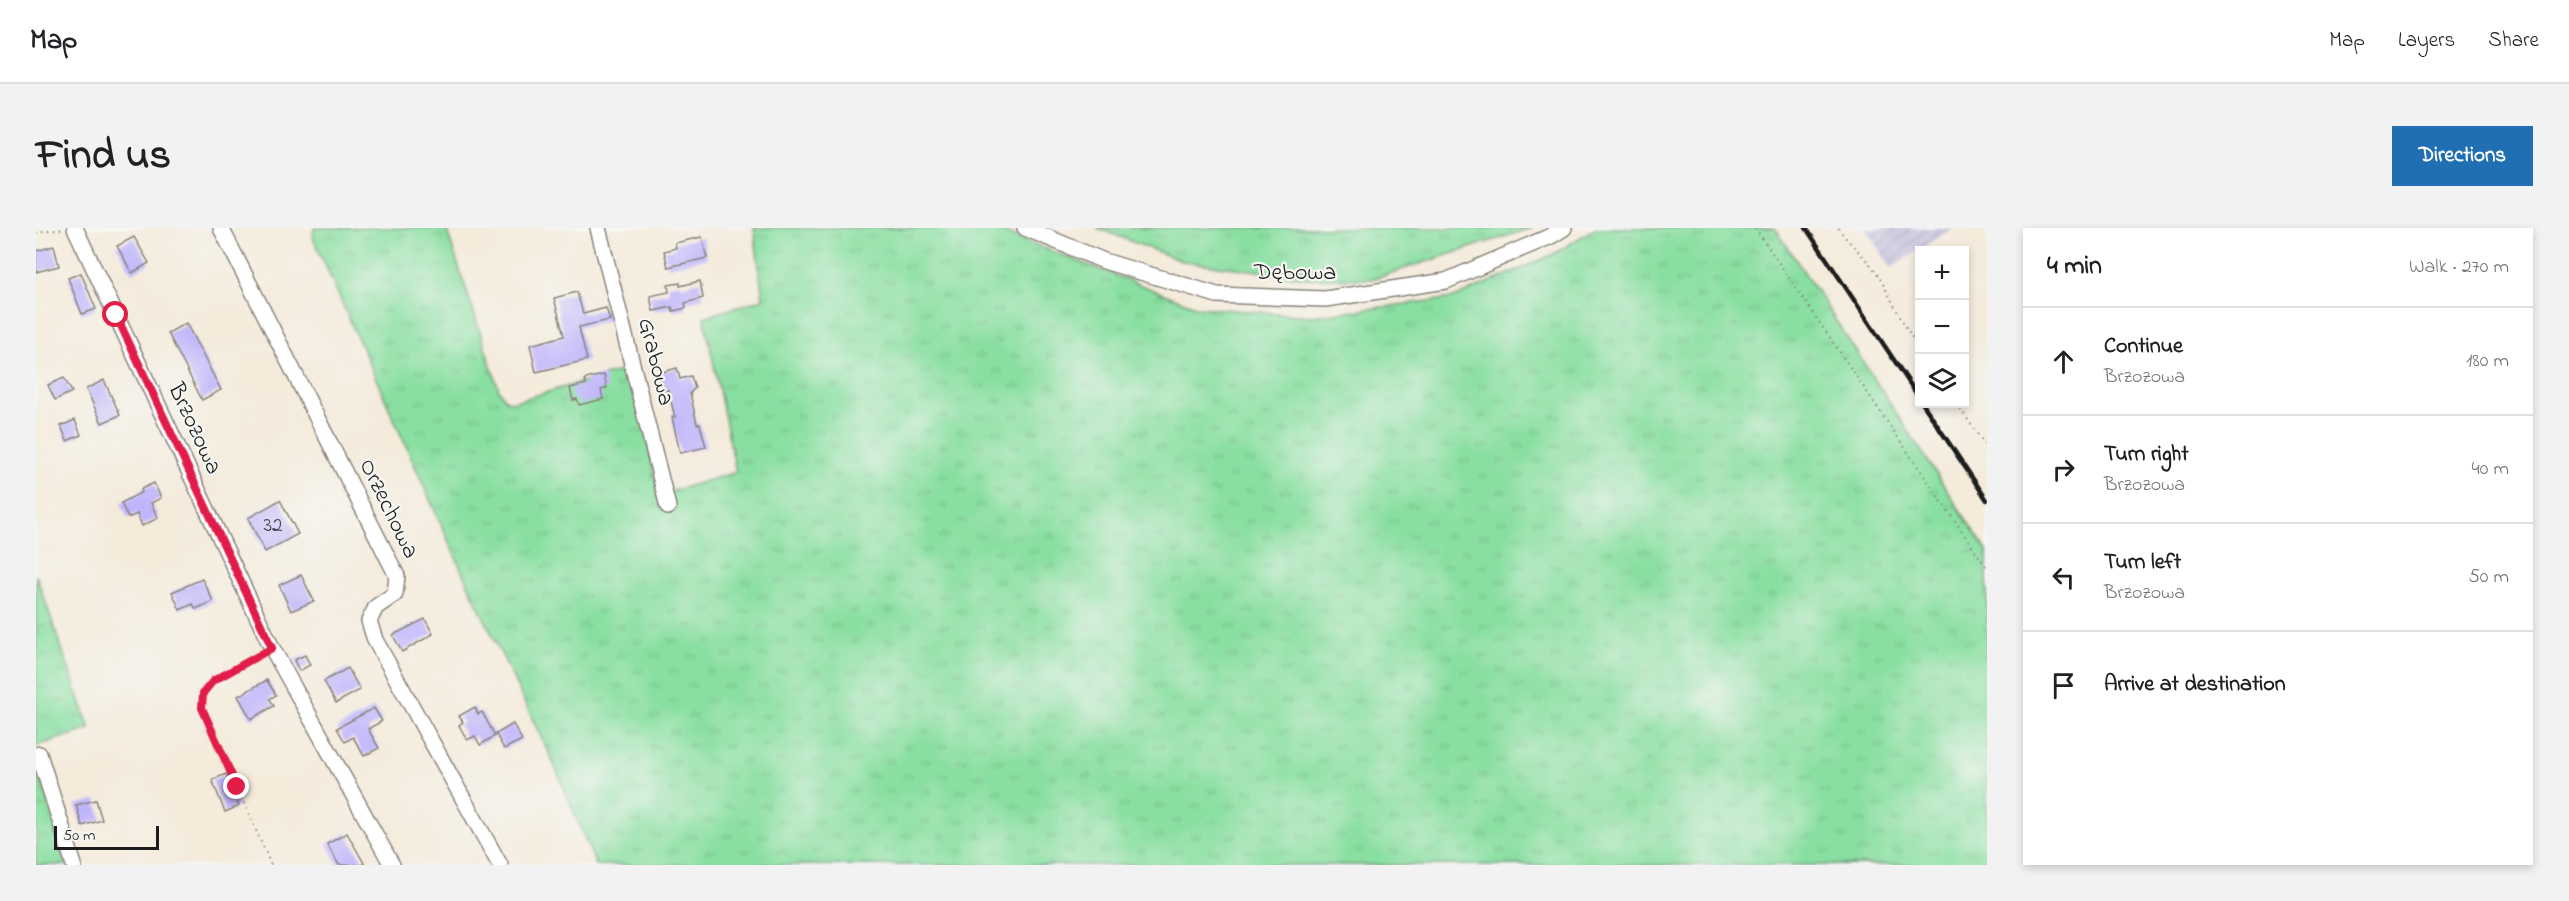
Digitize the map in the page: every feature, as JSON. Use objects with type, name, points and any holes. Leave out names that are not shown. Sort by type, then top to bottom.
[{"type":"street","name":"Brzozowa","points":[[75,228],[272,648],[392,865]]},
{"type":"street","name":"Orzechowa","points":[[221,228],[397,576],[395,594],[376,607],[369,621],[375,640],[500,865]]},
{"type":"street","name":"Grabowa","points":[[598,228],[668,507]]},
{"type":"street","name":"Dębowa","points":[[1025,228],[1104,261],[1217,295],[1325,299],[1446,281],[1551,236],[1564,228]]},
{"type":"street","points":[[39,754],[74,865]]},
{"type":"path","points":[[36,233],[63,228]]},
{"type":"path","points":[[1755,228],[1987,568]]},
{"type":"path","points":[[1838,228],[1848,243],[1876,273],[1915,342]]},
{"type":"path","points":[[1960,408],[1987,448]]},
{"type":"path","points":[[271,865],[202,708],[203,693],[213,681],[272,648]]},
{"type":"shaded area","points":[[1865,228],[1953,228],[1925,246],[1915,246],[1915,253],[1891,268]]},
{"type":"green space","points":[[314,228],[446,228],[499,390],[506,400],[513,402],[631,368],[659,495],[736,472],[704,317],[763,299],[754,228],[992,228],[1198,307],[1311,316],[1454,298],[1554,254],[1595,228],[1775,228],[1987,551],[1987,865],[596,865],[553,762],[465,578],[313,238]]},
{"type":"green space","points":[[1097,228],[1532,228],[1372,279],[1309,278],[1182,261]]},
{"type":"green space","points":[[36,575],[90,729],[36,746]]},
{"type":"green space","points":[[36,764],[67,865],[36,865]]},
{"type":"building","points":[[134,237],[149,263],[132,273],[117,246]]},
{"type":"building","points":[[702,237],[707,258],[668,267],[664,251],[676,248],[675,243]]},
{"type":"building","points":[[54,246],[59,266],[36,272],[36,251]]},
{"type":"building","points":[[81,273],[96,309],[82,314],[68,278]]},
{"type":"building","points":[[700,281],[703,298],[685,303],[686,308],[673,311],[672,307],[653,311],[650,296],[669,292],[668,285],[680,283],[680,286]]},
{"type":"building","points":[[577,292],[583,314],[606,308],[610,320],[579,327],[587,360],[536,372],[530,345],[564,336],[554,298]]},
{"type":"building","points":[[186,323],[221,390],[202,400],[168,333]]},
{"type":"building","points":[[677,368],[680,379],[691,376],[695,388],[690,393],[697,424],[700,424],[706,447],[680,453],[672,417],[675,417],[668,390],[664,391],[659,373]]},
{"type":"building","points":[[604,375],[607,388],[601,390],[603,399],[579,405],[577,399],[573,400],[570,388],[586,384],[585,379]]},
{"type":"building","points":[[64,378],[72,392],[55,400],[48,385]]},
{"type":"building","points":[[104,380],[120,415],[102,423],[86,389]]},
{"type":"building","points":[[75,420],[81,435],[67,441],[61,426]]},
{"type":"building","points":[[154,483],[161,498],[151,503],[158,518],[142,526],[137,514],[128,518],[121,503]]},
{"type":"building","points":[[280,500],[298,534],[265,552],[248,518]]},
{"type":"building","points":[[301,575],[314,601],[291,611],[279,585]]},
{"type":"building","points":[[202,579],[213,601],[196,609],[193,604],[180,610],[172,592]]},
{"type":"building","points":[[425,619],[433,634],[402,652],[393,635]]},
{"type":"building","points":[[305,655],[310,665],[299,671],[294,660]]},
{"type":"building","points":[[348,668],[360,690],[336,703],[324,681]]},
{"type":"building","points":[[267,680],[276,695],[270,699],[274,706],[251,719],[238,696]]},
{"type":"building","points":[[475,707],[478,714],[482,712],[495,736],[480,745],[475,736],[467,740],[459,725],[463,722],[459,716]]},
{"type":"building","points":[[374,708],[382,721],[368,729],[379,748],[364,756],[353,737],[345,742],[337,728]]},
{"type":"building","points":[[513,724],[522,740],[504,749],[496,734]]},
{"type":"building","points":[[226,774],[239,806],[225,812],[212,780]]},
{"type":"building","points":[[96,800],[102,820],[82,826],[76,805]]},
{"type":"building","points":[[347,833],[365,865],[339,865],[327,844]]},
{"type":"railway","points":[[1806,228],[1915,392]]},
{"type":"railway","points":[[1926,408],[1987,500]]},
{"type":"route","points":[[116,315],[272,648],[213,681],[203,693],[202,708],[237,787]]}]
